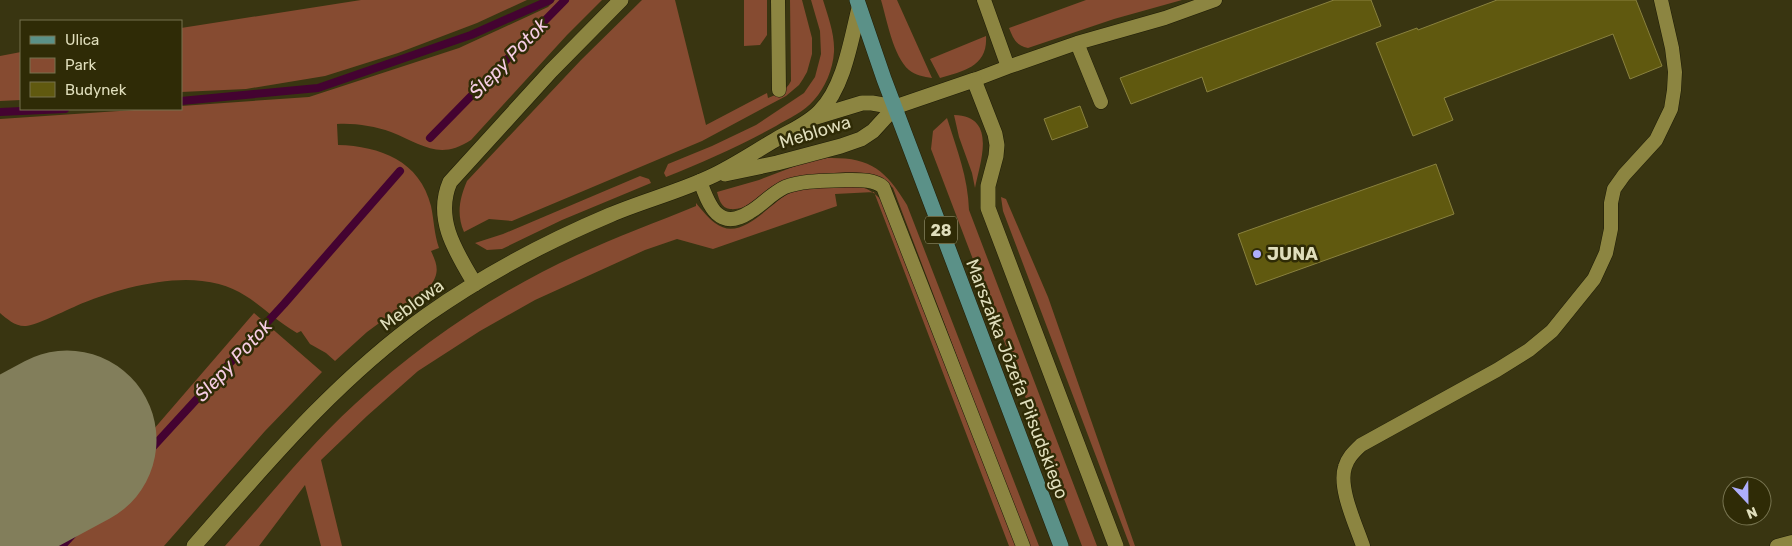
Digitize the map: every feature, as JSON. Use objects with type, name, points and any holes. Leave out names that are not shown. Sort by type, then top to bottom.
[{"type":"main road","name":"Marszałka Józefa Piłsudskiego","points":[[858,4],[894,107],[1061,546]]},
{"type":"street","points":[[475,284],[450,238],[445,222],[444,198],[450,182],[551,71],[621,0]]},
{"type":"street","name":"Meblowa","points":[[812,118],[825,105],[839,82],[858,4]]},
{"type":"street","points":[[894,107],[974,80],[995,134],[996,156],[988,186],[988,208],[1116,546]]},
{"type":"street","name":"Meblowa","points":[[706,179],[812,118],[862,103],[894,107]]},
{"type":"street","name":"Meblowa","points":[[194,546],[286,442],[345,383],[426,316],[475,284],[561,237],[612,214],[706,179],[777,163],[861,139],[873,131],[894,107]]},
{"type":"lane","points":[[778,0],[779,90]]},
{"type":"lane","points":[[984,0],[1008,67]]},
{"type":"lane","points":[[974,80],[1076,43],[1165,18],[1215,0]]},
{"type":"lane","points":[[1363,546],[1345,491],[1343,476],[1345,465],[1350,455],[1361,445],[1497,370],[1529,350],[1552,331],[1594,279],[1606,253],[1611,229],[1611,203],[1614,189],[1624,175],[1656,140],[1671,109],[1675,72],[1672,48],[1661,0]]},
{"type":"lane","points":[[1076,43],[1101,102]]},
{"type":"lane","points":[[706,179],[711,208],[719,216],[729,219],[742,216],[780,190],[798,184],[854,180],[872,181],[883,187],[1023,546]]},
{"type":"lane","points":[[1777,546],[1792,542]]},
{"type":"green space","points":[[361,0],[527,0],[477,23],[398,53],[325,76],[246,89],[182,92],[182,28]]},
{"type":"green space","points":[[555,0],[602,0],[567,35],[471,140],[460,146],[440,150],[421,145],[378,128],[337,124],[338,145],[354,146],[383,153],[408,167],[418,178],[426,190],[431,206],[439,248],[431,251],[437,272],[431,285],[367,332],[335,361],[326,353],[310,344],[301,331],[297,333],[284,325],[243,294],[231,288],[202,281],[171,281],[121,290],[90,300],[43,321],[26,326],[15,324],[0,313],[0,119],[134,110],[182,110],[182,106],[309,97],[459,48],[548,7]]},
{"type":"green space","points":[[642,0],[675,0],[706,125],[767,93],[768,98],[778,94],[789,84],[791,81],[790,0],[802,0],[812,38],[812,54],[807,72],[799,85],[786,96],[702,141],[512,221],[489,219],[464,232],[460,219],[460,206],[462,193],[467,181],[581,60]]},
{"type":"green space","points":[[744,0],[767,0],[767,35],[760,45],[744,46]]},
{"type":"green space","points":[[811,0],[823,0],[831,26],[834,46],[830,71],[818,95],[801,111],[762,133],[694,166],[666,177],[664,173],[668,164],[756,125],[804,93],[815,77],[821,54],[820,31]]},
{"type":"green space","points":[[881,0],[897,0],[932,78],[914,73],[903,64],[891,37]]},
{"type":"green space","points":[[1086,0],[1182,0],[1114,19],[1028,48],[1018,43],[1009,28]]},
{"type":"green space","points":[[986,36],[986,46],[979,61],[966,70],[940,78],[930,59]]},
{"type":"green space","points":[[20,52],[20,100],[0,101],[0,56]]},
{"type":"green space","points":[[954,115],[968,117],[977,123],[981,132],[983,142],[982,154],[975,188],[972,173],[959,137]]},
{"type":"green space","points":[[947,118],[964,175],[969,210],[1097,546],[1082,546],[931,149],[933,131]]},
{"type":"green space","points":[[827,158],[855,160],[875,168],[891,182],[907,205],[1039,546],[1029,546],[893,188],[880,177],[865,173],[810,176],[776,184],[749,204],[737,209],[730,209],[722,205],[717,192],[759,180],[806,162]]},
{"type":"green space","points":[[640,176],[649,179],[651,183],[562,220],[502,249],[487,250],[475,243],[503,234]]},
{"type":"green space","points":[[854,186],[872,192],[835,194],[837,206],[713,249],[677,239],[645,250],[535,300],[480,331],[418,371],[321,460],[342,546],[321,546],[305,485],[259,546],[225,546],[305,455],[355,404],[406,360],[460,320],[517,285],[592,248],[696,206],[696,203],[715,223],[725,228],[735,228],[755,219],[783,197],[799,189]]},
{"type":"green space","points":[[875,194],[883,202],[1017,546],[1009,546]]},
{"type":"green space","points":[[1001,197],[1006,199],[1048,297],[1135,546],[1130,546],[1003,211]]},
{"type":"green space","points":[[254,313],[322,372],[265,431],[164,546],[39,546],[66,515],[90,503]]},
{"type":"building","points":[[1334,0],[1371,0],[1381,26],[1207,92],[1202,77],[1131,104],[1120,78]]},
{"type":"building","points":[[1497,0],[1636,0],[1662,66],[1630,79],[1613,34],[1444,98],[1453,120],[1413,136],[1376,43],[1417,28],[1418,30]]},
{"type":"building","points":[[1080,106],[1088,127],[1052,140],[1044,119]]},
{"type":"building","points":[[1436,164],[1454,214],[1256,285],[1238,234]]},
{"type":"waterway","points":[[182,101],[318,88],[471,35],[550,0]]},
{"type":"waterway","name":"Ślepy Potok","points":[[430,138],[565,0]]},
{"type":"waterway","points":[[0,112],[43,110]]},
{"type":"waterway","name":"Ślepy Potok","points":[[62,546],[284,304],[400,171]]},
{"type":"runway","points":[[0,476],[67,440]]},
{"type":"place","name":"JUNA","points":[[1257,254]]}]
